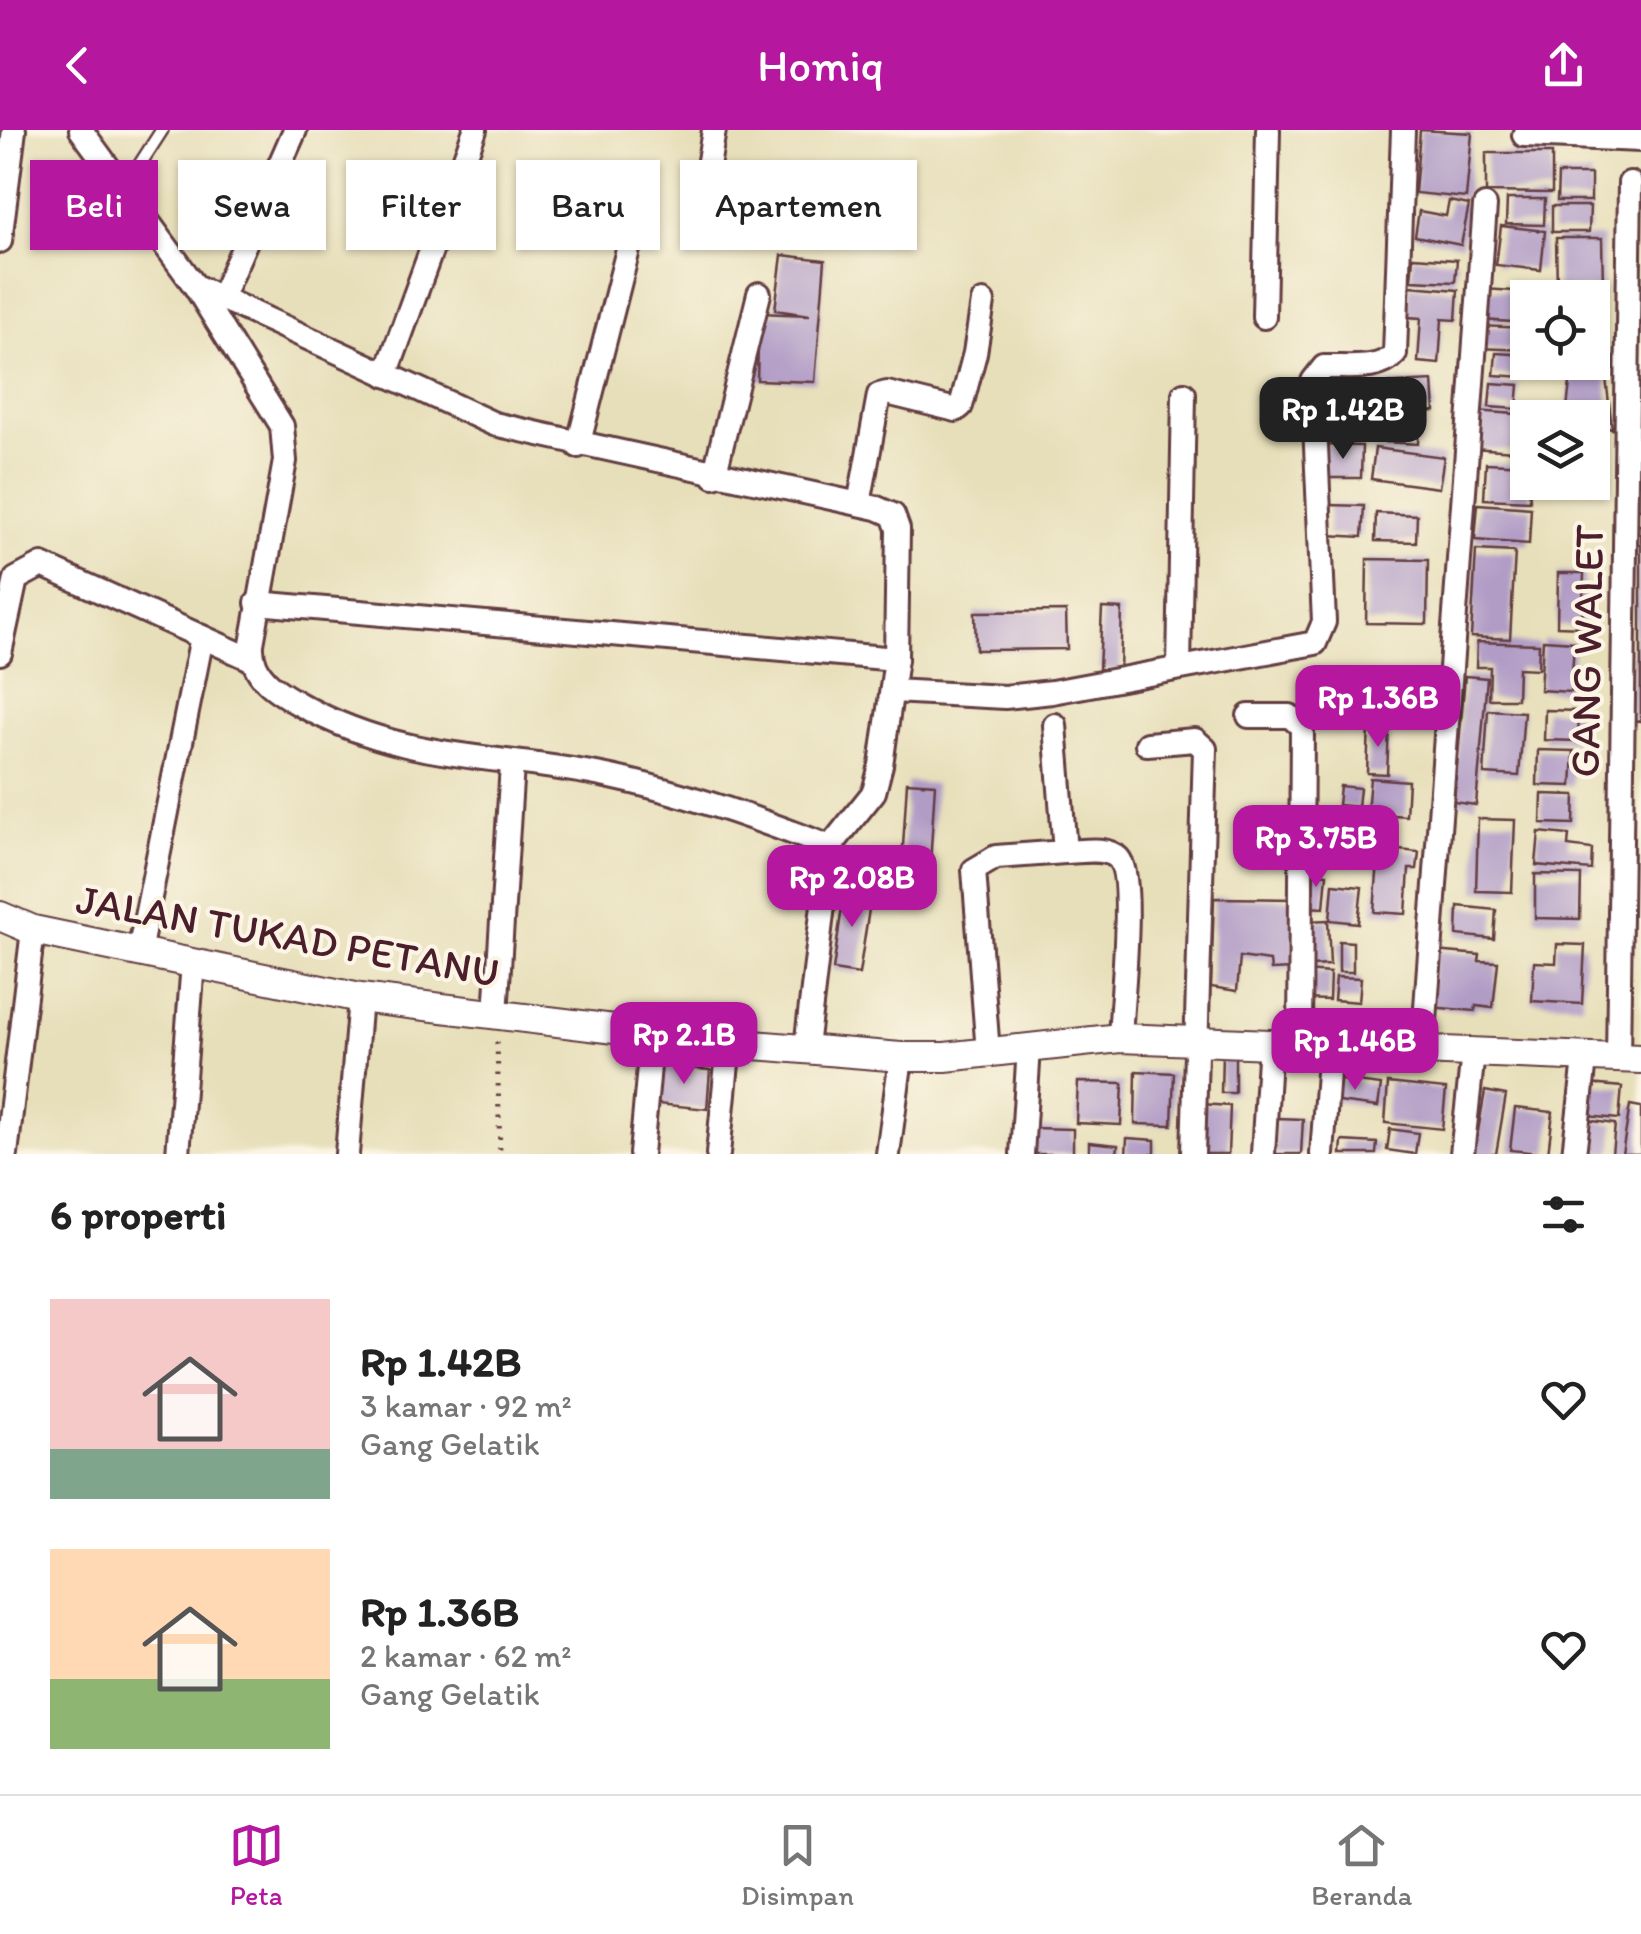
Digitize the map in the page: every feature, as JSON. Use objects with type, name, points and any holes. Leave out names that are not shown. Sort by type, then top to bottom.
[{"type":"street","points":[[0,241],[14,130]]},
{"type":"street","points":[[81,130],[103,160]]},
{"type":"street","points":[[221,298],[295,130]]},
{"type":"street","points":[[386,374],[475,130]]},
{"type":"street","points":[[709,160],[714,130]]},
{"type":"street","points":[[1264,316],[1268,130]]},
{"type":"street","points":[[892,691],[1004,697],[1316,643],[1322,635],[1313,381],[1324,367],[1376,366],[1387,363],[1394,354],[1403,130]]},
{"type":"street","points":[[1524,135],[1641,140]]},
{"type":"street","name":"GANG WALET","points":[[1629,1059],[1630,183]]},
{"type":"street","points":[[1423,1048],[1485,206]]},
{"type":"street","points":[[158,236],[282,426],[285,442],[251,659]]},
{"type":"street","points":[[578,446],[628,250]]},
{"type":"street","points":[[194,286],[494,424],[714,476],[877,508],[896,520],[896,660],[892,691],[874,792],[830,847],[806,1047]]},
{"type":"street","points":[[714,476],[759,294]]},
{"type":"street","points":[[859,504],[880,395],[888,392],[956,410],[961,406],[983,302]]},
{"type":"street","points":[[1179,668],[1184,394]]},
{"type":"street","points":[[0,654],[16,579],[42,565],[251,659],[278,692],[360,734],[449,757],[609,776],[704,801],[830,847]]},
{"type":"street","points":[[258,603],[896,660]]},
{"type":"street","points":[[139,952],[202,637]]},
{"type":"street","points":[[1249,716],[1290,716],[1302,726],[1300,1043]]},
{"type":"street","points":[[1055,725],[1065,852]]},
{"type":"street","points":[[1148,744],[1195,740],[1205,749],[1194,1154]]},
{"type":"street","points":[[496,1014],[512,765]]},
{"type":"street","points":[[988,1054],[974,870],[996,857],[1099,850],[1115,854],[1122,864],[1126,888],[1120,1038]]},
{"type":"street","name":"JALAN TUKAD PETANU","points":[[0,916],[33,930],[360,998],[729,1043],[901,1057],[988,1054],[1120,1038],[1629,1059]]},
{"type":"street","points":[[6,1154],[33,930]]},
{"type":"street","points":[[178,1154],[193,962]]},
{"type":"street","points":[[347,1154],[360,998]]},
{"type":"street","points":[[642,1154],[652,1033]]},
{"type":"street","points":[[1263,1154],[1270,1042]]},
{"type":"street","points":[[718,1154],[729,1043]]},
{"type":"street","points":[[1322,1154],[1330,1044]]},
{"type":"street","points":[[1022,1154],[1028,1048]]},
{"type":"street","points":[[1462,1154],[1473,1053]]},
{"type":"street","points":[[888,1154],[901,1057]]},
{"type":"street","points":[[1574,1154],[1585,1060]]},
{"type":"lane","points":[[143,160],[162,130]]},
{"type":"path","points":[[496,1014],[500,1154]]},
{"type":"building","points":[[1420,130],[1472,133],[1466,198],[1415,193]]},
{"type":"building","points":[[1486,153],[1552,153],[1552,193],[1486,192]]},
{"type":"building","points":[[1558,174],[1591,174],[1591,201],[1557,201]]},
{"type":"building","points":[[1507,199],[1545,199],[1544,225],[1506,224]]},
{"type":"building","points":[[1449,201],[1469,205],[1461,245],[1415,236],[1419,211],[1446,216]]},
{"type":"building","points":[[1552,206],[1590,206],[1589,232],[1552,232]]},
{"type":"building","points":[[1501,226],[1545,231],[1541,270],[1496,265]]},
{"type":"building","points":[[1556,238],[1602,238],[1603,280],[1557,280]]},
{"type":"building","points":[[782,255],[825,260],[815,382],[757,380],[759,313],[810,315],[775,310]]},
{"type":"building","points":[[1413,257],[1457,260],[1455,282],[1411,280]]},
{"type":"building","points":[[1410,286],[1458,290],[1456,320],[1442,319],[1439,364],[1418,362],[1421,318],[1407,317]]},
{"type":"building","points":[[1484,289],[1510,291],[1510,322],[1482,320]]},
{"type":"building","points":[[1478,326],[1510,327],[1510,349],[1477,348]]},
{"type":"building","points":[[1496,353],[1510,354],[1510,376],[1494,375]]},
{"type":"building","points":[[1570,380],[1606,380],[1609,400],[1568,400]]},
{"type":"building","points":[[1433,381],[1435,411],[1379,414],[1377,384]]},
{"type":"building","points":[[1325,383],[1345,383],[1343,438],[1323,437]]},
{"type":"building","points":[[1491,383],[1519,385],[1518,400],[1510,400],[1510,408],[1489,407]]},
{"type":"building","points":[[1476,411],[1510,414],[1510,451],[1473,448]]},
{"type":"building","points":[[1386,418],[1419,420],[1418,444],[1385,442]]},
{"type":"building","points":[[1325,445],[1362,446],[1361,478],[1324,478]]},
{"type":"building","points":[[1375,448],[1444,457],[1439,488],[1371,479]]},
{"type":"building","points":[[1486,463],[1510,464],[1510,500],[1530,501],[1484,499]]},
{"type":"building","points":[[1630,468],[1641,469],[1641,509],[1628,509]]},
{"type":"building","points":[[1478,504],[1531,508],[1529,544],[1475,540]]},
{"type":"building","points":[[1329,505],[1364,506],[1362,537],[1328,535]]},
{"type":"building","points":[[1376,513],[1417,515],[1416,542],[1375,541]]},
{"type":"building","points":[[1641,525],[1641,721],[1631,720]]},
{"type":"building","points":[[1476,550],[1515,552],[1510,639],[1471,637]]},
{"type":"building","points":[[1367,559],[1428,560],[1427,624],[1366,623]]},
{"type":"building","points":[[1558,573],[1584,573],[1582,627],[1557,626]]},
{"type":"building","points":[[1102,608],[1122,609],[1120,670],[1099,669]]},
{"type":"building","points":[[1066,611],[1067,649],[976,650],[975,612]]},
{"type":"building","points":[[1543,640],[1574,642],[1571,692],[1540,690]]},
{"type":"building","points":[[1477,642],[1539,644],[1538,669],[1518,668],[1517,699],[1489,699],[1490,667],[1476,667]]},
{"type":"building","points":[[1465,676],[1487,678],[1476,805],[1454,802]]},
{"type":"building","points":[[1376,680],[1409,681],[1409,710],[1375,708]]},
{"type":"building","points":[[1488,710],[1524,712],[1519,776],[1484,774]]},
{"type":"building","points":[[1545,710],[1579,711],[1578,741],[1544,740]]},
{"type":"building","points":[[1369,726],[1389,727],[1387,774],[1367,773]]},
{"type":"building","points":[[1538,750],[1574,751],[1572,786],[1537,785]]},
{"type":"building","points":[[1370,778],[1408,781],[1406,816],[1367,813]]},
{"type":"building","points":[[907,782],[935,784],[930,865],[902,863]]},
{"type":"building","points":[[1340,786],[1360,788],[1358,807],[1338,805]]},
{"type":"building","points":[[1542,794],[1575,795],[1574,824],[1541,823]]},
{"type":"building","points":[[1478,819],[1515,820],[1512,892],[1476,891]]},
{"type":"building","points":[[1539,832],[1569,835],[1568,846],[1592,849],[1591,870],[1536,865]]},
{"type":"building","points":[[1379,848],[1419,852],[1417,869],[1409,869],[1406,914],[1374,912]]},
{"type":"building","points":[[1309,872],[1327,874],[1324,908],[1306,907]]},
{"type":"building","points":[[1535,874],[1581,875],[1580,919],[1535,918]]},
{"type":"building","points":[[1333,884],[1362,887],[1358,923],[1330,920]]},
{"type":"building","points":[[845,886],[872,890],[859,974],[833,970]]},
{"type":"building","points":[[1214,898],[1295,899],[1293,969],[1271,970],[1270,961],[1240,957],[1237,991],[1211,987]]},
{"type":"building","points":[[1458,906],[1496,910],[1494,939],[1457,935]]},
{"type":"building","points":[[1328,920],[1330,965],[1309,966],[1306,921]]},
{"type":"building","points":[[1339,941],[1353,942],[1353,972],[1339,972]]},
{"type":"building","points":[[1557,944],[1585,945],[1582,1004],[1532,1001],[1534,962],[1556,963]]},
{"type":"building","points":[[1435,951],[1480,955],[1479,961],[1498,962],[1493,1008],[1476,1006],[1475,1011],[1430,1007]]},
{"type":"building","points":[[1305,971],[1330,973],[1329,1000],[1303,999]]},
{"type":"building","points":[[1336,977],[1361,978],[1359,1002],[1334,1000]]},
{"type":"building","points":[[1222,1053],[1235,1053],[1235,1093],[1221,1093]]},
{"type":"building","points":[[660,1066],[710,1070],[707,1109],[657,1104]]},
{"type":"building","points":[[1136,1071],[1174,1073],[1172,1125],[1135,1124]]},
{"type":"building","points":[[1333,1079],[1381,1085],[1378,1107],[1330,1101]]},
{"type":"building","points":[[1078,1082],[1123,1083],[1121,1125],[1076,1123]]},
{"type":"building","points":[[1388,1083],[1446,1089],[1442,1129],[1385,1123]]},
{"type":"building","points":[[1589,1084],[1622,1087],[1619,1119],[1586,1116]]},
{"type":"building","points":[[1485,1091],[1506,1095],[1496,1154],[1474,1154]]},
{"type":"building","points":[[1201,1104],[1230,1106],[1228,1154],[1198,1154]]},
{"type":"building","points":[[1630,1105],[1641,1107],[1641,1154],[1622,1154]]},
{"type":"building","points":[[1515,1108],[1553,1112],[1548,1154],[1510,1150]]},
{"type":"building","points":[[1277,1118],[1303,1119],[1301,1154],[1274,1154]]},
{"type":"building","points":[[1585,1120],[1615,1124],[1612,1154],[1581,1153]]},
{"type":"building","points":[[1032,1128],[1073,1129],[1073,1154],[1032,1154]]},
{"type":"building","points":[[1390,1129],[1418,1133],[1415,1154],[1387,1150]]},
{"type":"building","points":[[1127,1138],[1155,1140],[1155,1154],[1126,1154]]},
{"type":"building","points":[[1342,1141],[1377,1143],[1376,1154],[1341,1154]]},
{"type":"building","points":[[1089,1142],[1118,1145],[1117,1154],[1089,1154]]}]
